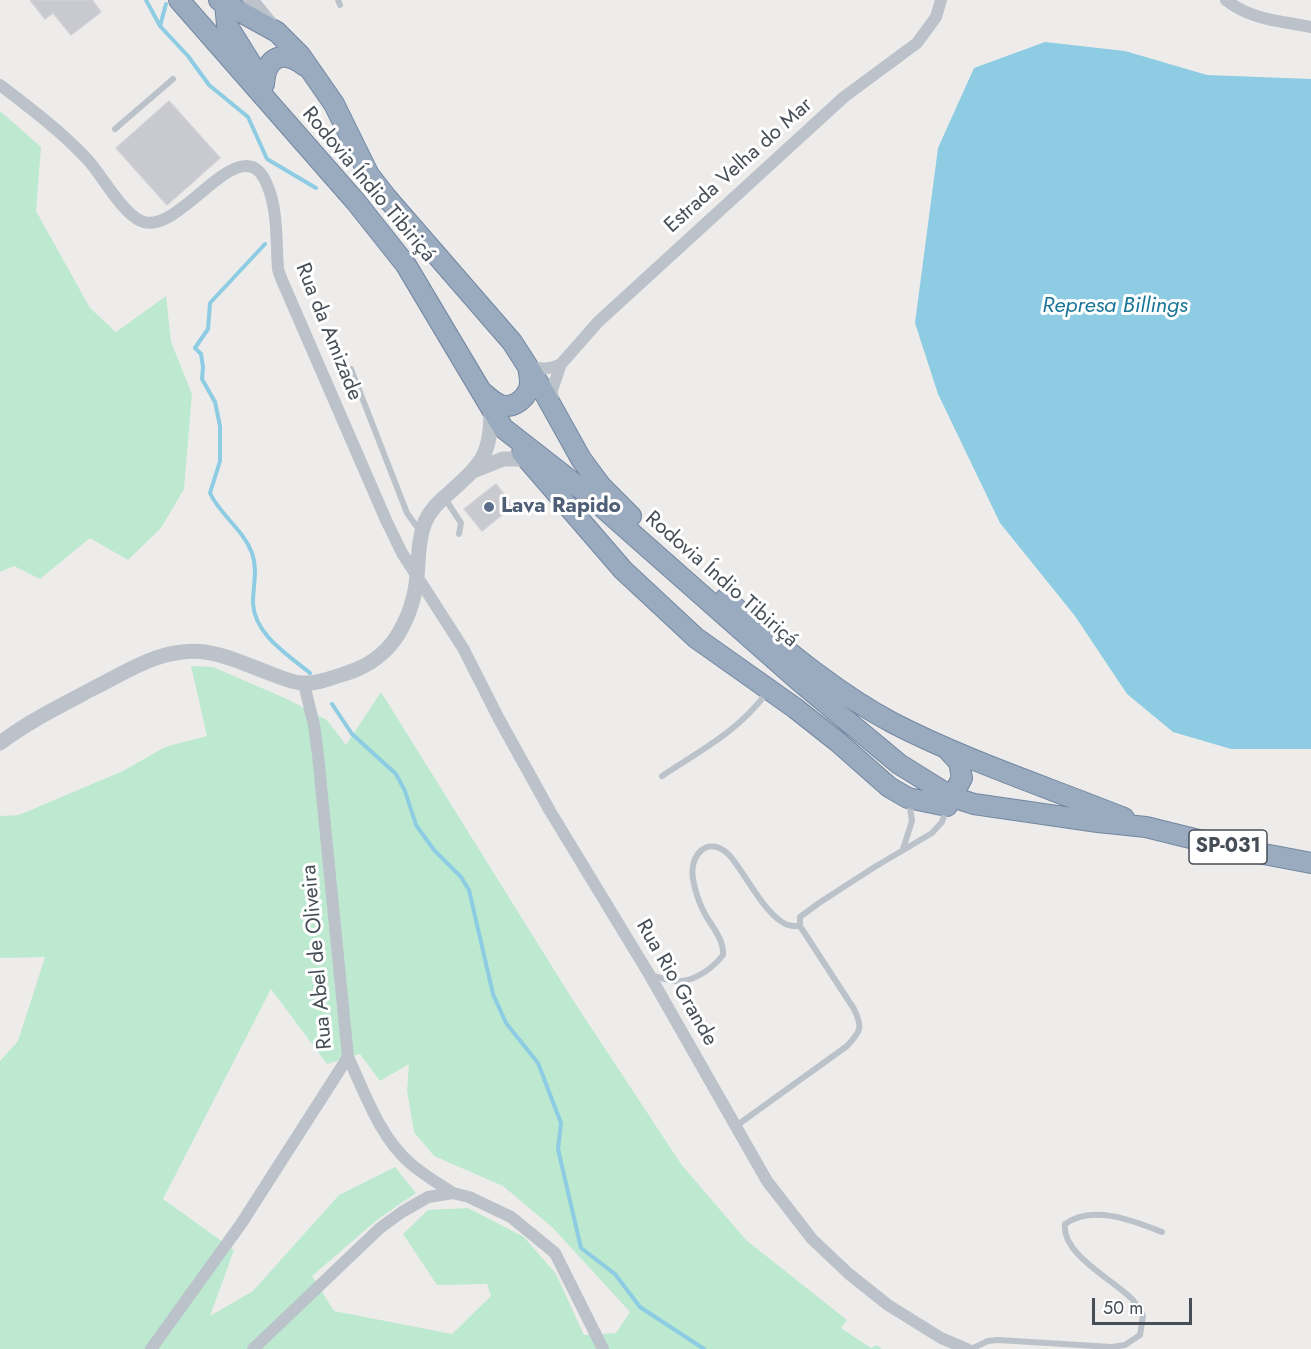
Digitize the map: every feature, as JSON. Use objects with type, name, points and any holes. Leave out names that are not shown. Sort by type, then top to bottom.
[{"type":"highway","name":"Rodovia Índio Tibiriçá","points":[[179,0],[356,202],[406,265],[503,428],[585,492],[855,729],[949,802],[1146,827]]},
{"type":"highway","name":"Rodovia Índio Tibiriçá","points":[[224,1],[277,32],[314,73],[334,104],[369,175],[394,207],[512,342],[568,438],[601,486],[622,509],[760,628],[847,695],[892,722],[947,748],[1146,827],[1227,847],[1311,863]]},
{"type":"highway","points":[[224,1],[227,25],[295,134]]},
{"type":"highway","points":[[264,84],[268,66],[286,55],[295,58],[314,73]]},
{"type":"highway","points":[[479,390],[501,405],[516,404],[524,398],[529,389],[528,366]]},
{"type":"highway","points":[[503,428],[623,570],[666,613],[696,638],[769,689],[838,742],[889,788],[908,798],[949,802],[962,778],[962,770],[959,762],[947,748]]},
{"type":"street","points":[[251,0],[277,32]]},
{"type":"street","name":"Estrada Velha do Mar","points":[[561,363],[598,322],[844,97],[917,43],[936,16],[941,0]]},
{"type":"street","points":[[1226,0],[1238,9],[1256,17],[1311,27]]},
{"type":"street","name":"Rua da Amizade","points":[[0,85],[74,146],[89,161],[131,215],[143,222],[165,221],[214,180],[236,168],[247,166],[263,176],[272,201],[278,269],[281,278],[386,520],[417,577]]},
{"type":"street","points":[[528,366],[543,369],[552,368],[561,363]]},
{"type":"street","points":[[553,410],[552,390],[561,363]]},
{"type":"street","points":[[474,471],[489,443],[491,410]]},
{"type":"street","points":[[0,742],[34,720],[137,666],[180,652],[198,651],[220,654],[279,677],[304,684],[351,671],[375,659],[387,649],[411,607],[417,577],[421,533],[433,507],[474,471],[503,459],[527,459]]},
{"type":"street","name":"Rua Rio Grande","points":[[417,577],[463,648],[550,811],[650,974],[767,1181],[812,1239],[849,1274],[888,1305],[941,1338],[967,1349]]},
{"type":"street","name":"Rua Abel de Oliveira","points":[[151,1349],[241,1224],[348,1057],[318,755],[314,725],[304,684]]},
{"type":"street","points":[[348,1057],[369,1103],[394,1146],[410,1164],[453,1193],[469,1197],[511,1217],[555,1253],[603,1349]]},
{"type":"street","points":[[253,1349],[380,1228],[428,1197],[453,1193]]},
{"type":"lane","points":[[115,129],[173,79]]},
{"type":"lane","points":[[351,369],[407,513],[421,533]]},
{"type":"lane","points":[[444,497],[461,523],[459,534]]},
{"type":"lane","points":[[662,776],[734,729],[753,711],[769,689]]},
{"type":"lane","points":[[903,850],[912,821],[908,798]]},
{"type":"lane","points":[[735,1126],[847,1046],[859,1033],[860,1022],[854,1009],[800,926],[800,917],[937,830],[949,802]]},
{"type":"lane","points":[[650,974],[675,981],[686,981],[711,967],[723,955],[724,947],[704,912],[693,884],[692,861],[700,851],[712,848],[725,851],[782,922],[789,926],[800,926]]},
{"type":"lane","points":[[971,1349],[988,1341],[998,1340],[1112,1347],[1125,1345],[1140,1335],[1143,1316],[1133,1300],[1078,1254],[1065,1236],[1065,1224],[1073,1218],[1090,1215],[1112,1216],[1140,1223],[1162,1232]]},
{"type":"green space","points":[[0,111],[41,147],[36,211],[90,308],[116,332],[166,296],[171,342],[192,394],[184,489],[161,528],[128,560],[90,538],[40,579],[14,566],[0,572]]},
{"type":"green space","points":[[191,666],[213,667],[287,699],[327,720],[346,745],[381,692],[571,997],[681,1164],[746,1240],[847,1320],[841,1328],[871,1348],[877,1345],[882,1349],[0,1349],[0,1061],[18,1041],[45,957],[0,958],[0,816],[19,815],[123,771],[165,747],[207,736]],"holes":[[[271,989],[327,1064],[360,1054],[380,1081],[409,1064],[407,1091],[414,1132],[434,1156],[503,1186],[553,1228],[630,1312],[616,1333],[584,1335],[556,1274],[524,1237],[468,1208],[428,1210],[403,1234],[437,1285],[487,1284],[491,1296],[452,1334],[334,1311],[312,1276],[378,1219],[416,1193],[395,1167],[339,1195],[253,1291],[210,1316],[234,1250],[163,1199]]]},
{"type":"water","name":"Represa Billings","points":[[1045,42],[1125,51],[1207,75],[1311,79],[1311,749],[1231,749],[1173,732],[1127,694],[1075,616],[1000,523],[938,394],[915,323],[938,148],[974,68]]},
{"type":"building","points":[[30,0],[92,0],[101,12],[71,35],[53,13],[45,19]]},
{"type":"building","points":[[169,101],[220,158],[167,205],[116,148]]},
{"type":"building","name":"Lava Rapido","points":[[496,484],[513,506],[482,531],[464,509]]},
{"type":"waterway","points":[[146,0],[160,26],[188,56],[209,85],[248,117],[267,159],[316,188]]},
{"type":"waterway","points":[[160,26],[166,4]]},
{"type":"waterway","points":[[265,244],[210,303],[208,329],[195,348],[201,354],[202,379],[215,402],[220,426],[220,461],[210,493],[248,544],[252,553],[255,572],[253,603],[259,624],[274,643],[310,673]]},
{"type":"waterway","points":[[332,704],[352,734],[396,774],[405,791],[416,825],[434,850],[461,877],[469,890],[493,994],[506,1023],[538,1063],[561,1123],[558,1149],[581,1248],[615,1274],[640,1307],[704,1349]]},
{"type":"place","name":"Lava Rapido","points":[[489,507]]}]
